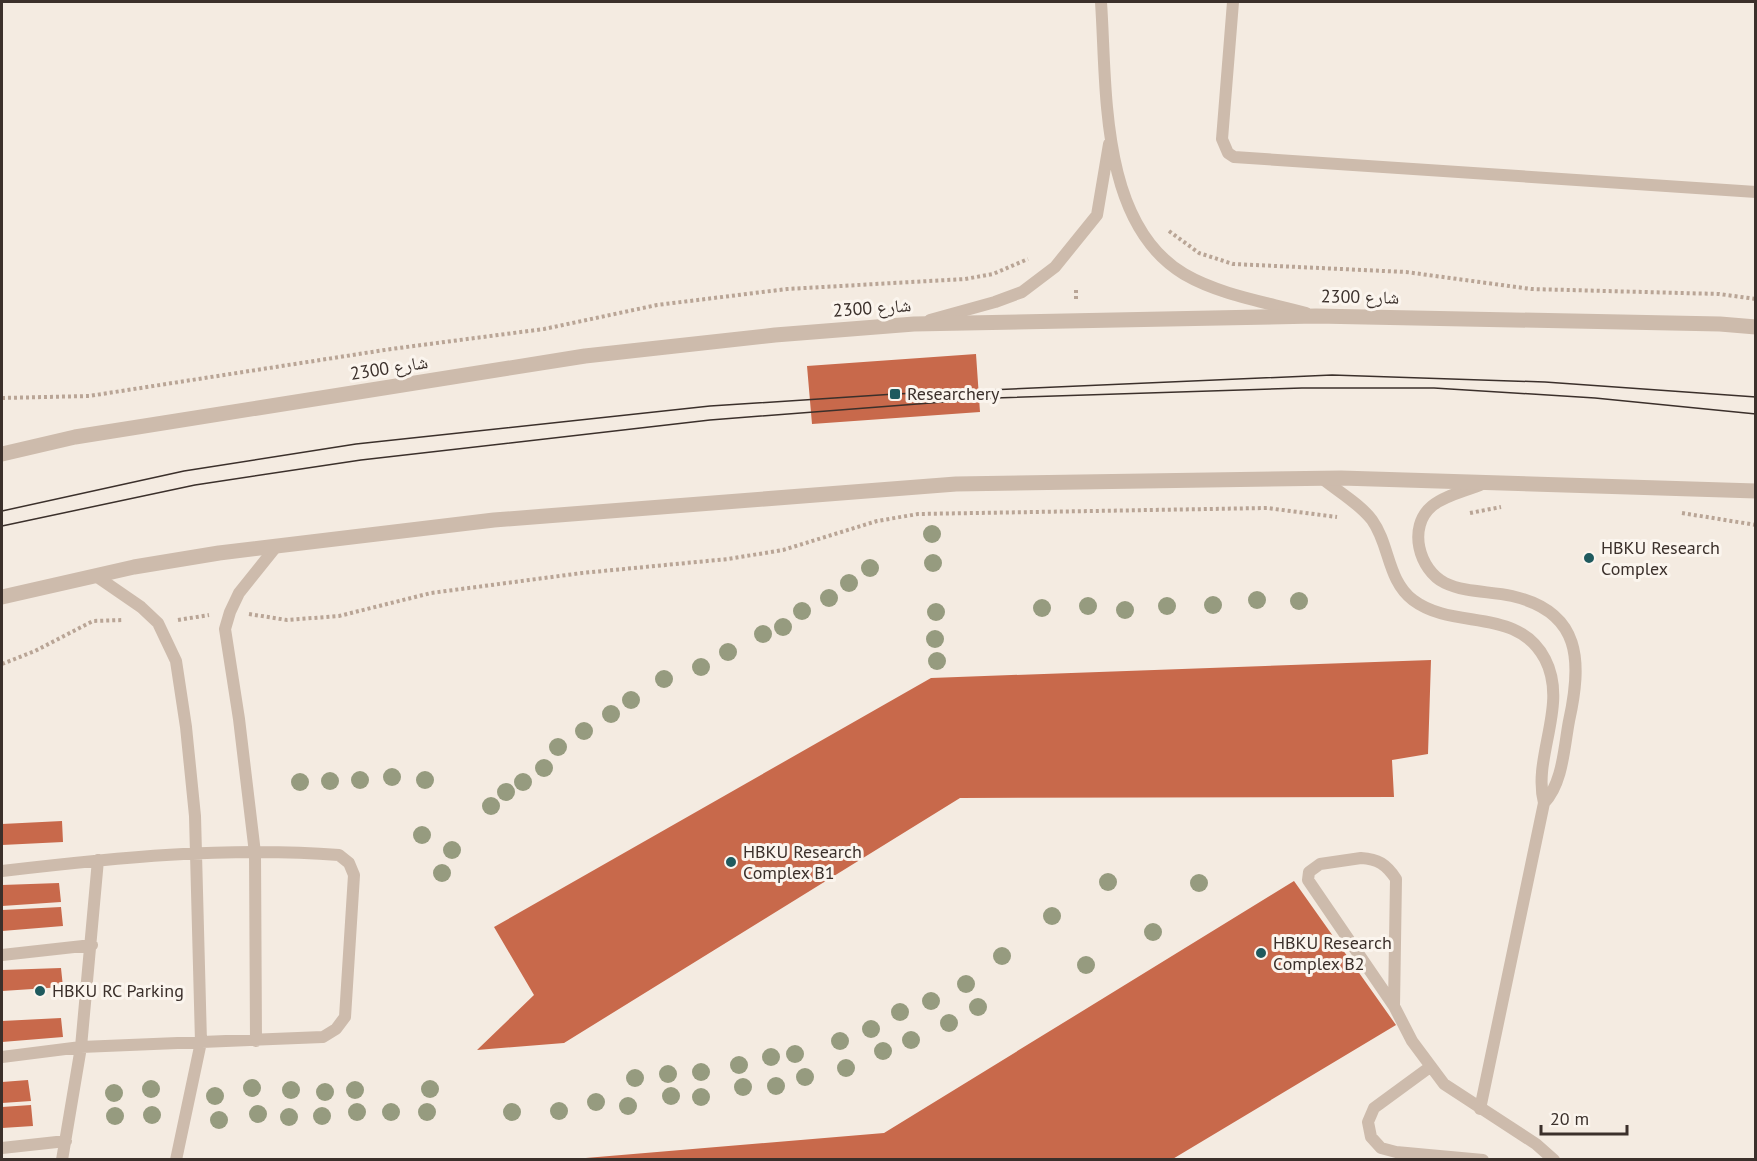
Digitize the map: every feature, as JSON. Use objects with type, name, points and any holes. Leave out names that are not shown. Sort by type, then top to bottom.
[{"type":"street","name":"شارع 2300","points":[[2,454],[75,437],[585,356],[775,335],[914,324],[1316,316],[1720,324],[1755,327]]},
{"type":"street","points":[[2,597],[134,567],[494,520],[956,484],[1323,479],[1755,491]]},
{"type":"lane","points":[[1101,2],[1111,137],[1128,207],[1143,235],[1161,258],[1186,275],[1213,287],[1316,316]]},
{"type":"lane","points":[[1233,2],[1222,139],[1228,153],[1234,157],[1755,192]]},
{"type":"lane","points":[[914,324],[1022,292],[1055,267],[1096,215],[1111,137]]},
{"type":"lane","points":[[1323,479],[1372,520],[1397,582],[1412,599],[1431,611],[1491,621],[1513,628],[1532,641],[1545,660],[1552,681],[1553,704],[1542,788],[1544,803],[1480,1109]]},
{"type":"lane","points":[[1490,482],[1431,507],[1422,521],[1419,543],[1421,559],[1433,576],[1458,588],[1512,596],[1539,604],[1561,622],[1575,647],[1577,675],[1573,702],[1554,790],[1544,803]]},
{"type":"lane","points":[[256,1041],[255,853],[239,719],[225,629],[239,593],[275,548]]},
{"type":"lane","points":[[96,576],[141,607],[158,623],[169,642],[178,672],[193,780],[201,1042],[176,1160]]},
{"type":"lane","points":[[2,871],[98,860],[255,853],[339,855],[349,863],[354,875],[345,1017],[336,1029],[323,1037],[81,1047],[2,1057]]},
{"type":"lane","points":[[1394,1006],[1396,879],[1388,866],[1375,859],[1361,858],[1314,867],[1308,880],[1311,886],[1394,1006],[1412,1041],[1430,1067],[1444,1084],[1536,1144],[1554,1160]]},
{"type":"lane","points":[[62,1160],[81,1047],[98,860]]},
{"type":"lane","points":[[2,956],[92,945]]},
{"type":"lane","points":[[1430,1067],[1374,1108],[1368,1122],[1371,1137],[1381,1148],[1396,1152],[1483,1160]]},
{"type":"lane","points":[[2,1148],[66,1142]]},
{"type":"path","points":[[1169,230],[1199,253],[1233,264],[1406,272],[1531,289],[1719,294],[1755,299]]},
{"type":"path","points":[[2,398],[89,396],[391,349],[544,329],[657,305],[787,289],[964,279],[1010,268],[1042,249],[1055,267]]},
{"type":"path","points":[[1466,513],[1509,506]]},
{"type":"path","points":[[2,664],[35,651],[93,621],[158,623],[230,612],[287,620],[339,616],[431,593],[582,573],[728,559],[772,552],[877,521],[918,514],[1267,508],[1372,520]]},
{"type":"path","points":[[1673,512],[1755,525]]},
{"type":"building","points":[[976,354],[980,412],[812,424],[807,366]]},
{"type":"building","name":"HBKU Research Complex B1","points":[[1431,660],[1428,754],[1392,760],[1394,797],[960,798],[564,1043],[477,1050],[534,995],[494,927],[931,678]]},
{"type":"building","points":[[62,821],[63,842],[2,845],[2,824]]},
{"type":"building","name":"HBKU Research Complex B2","points":[[1294,881],[1396,1025],[1171,1160],[562,1160],[884,1133]]},
{"type":"building","points":[[59,883],[61,902],[2,906],[2,885]]},
{"type":"building","points":[[61,907],[63,926],[2,931],[2,910]]},
{"type":"building","points":[[61,968],[63,987],[2,991],[2,970]]},
{"type":"building","points":[[61,1018],[63,1037],[2,1042],[2,1021]]},
{"type":"building","points":[[28,1080],[31,1101],[2,1103],[2,1082]]},
{"type":"building","points":[[31,1105],[33,1126],[2,1128],[2,1107]]},
{"type":"tram line","points":[[2,511],[184,471],[356,444],[710,406],[895,394],[1332,375],[1545,382],[1756,397]]},
{"type":"tram line","points":[[2,526],[195,485],[361,460],[710,420],[995,398],[1302,388],[1434,388],[1595,398],[1756,414]]},
{"type":"place","name":"Researchery","points":[[895,394]]},
{"type":"place","name":"HBKU Research Complex","points":[[1589,558]]},
{"type":"place","name":"HBKU Research Complex B1","points":[[731,862]]},
{"type":"place","name":"HBKU Research Complex B2","points":[[1261,953]]},
{"type":"place","name":"HBKU RC Parking","points":[[40,991]]}]
